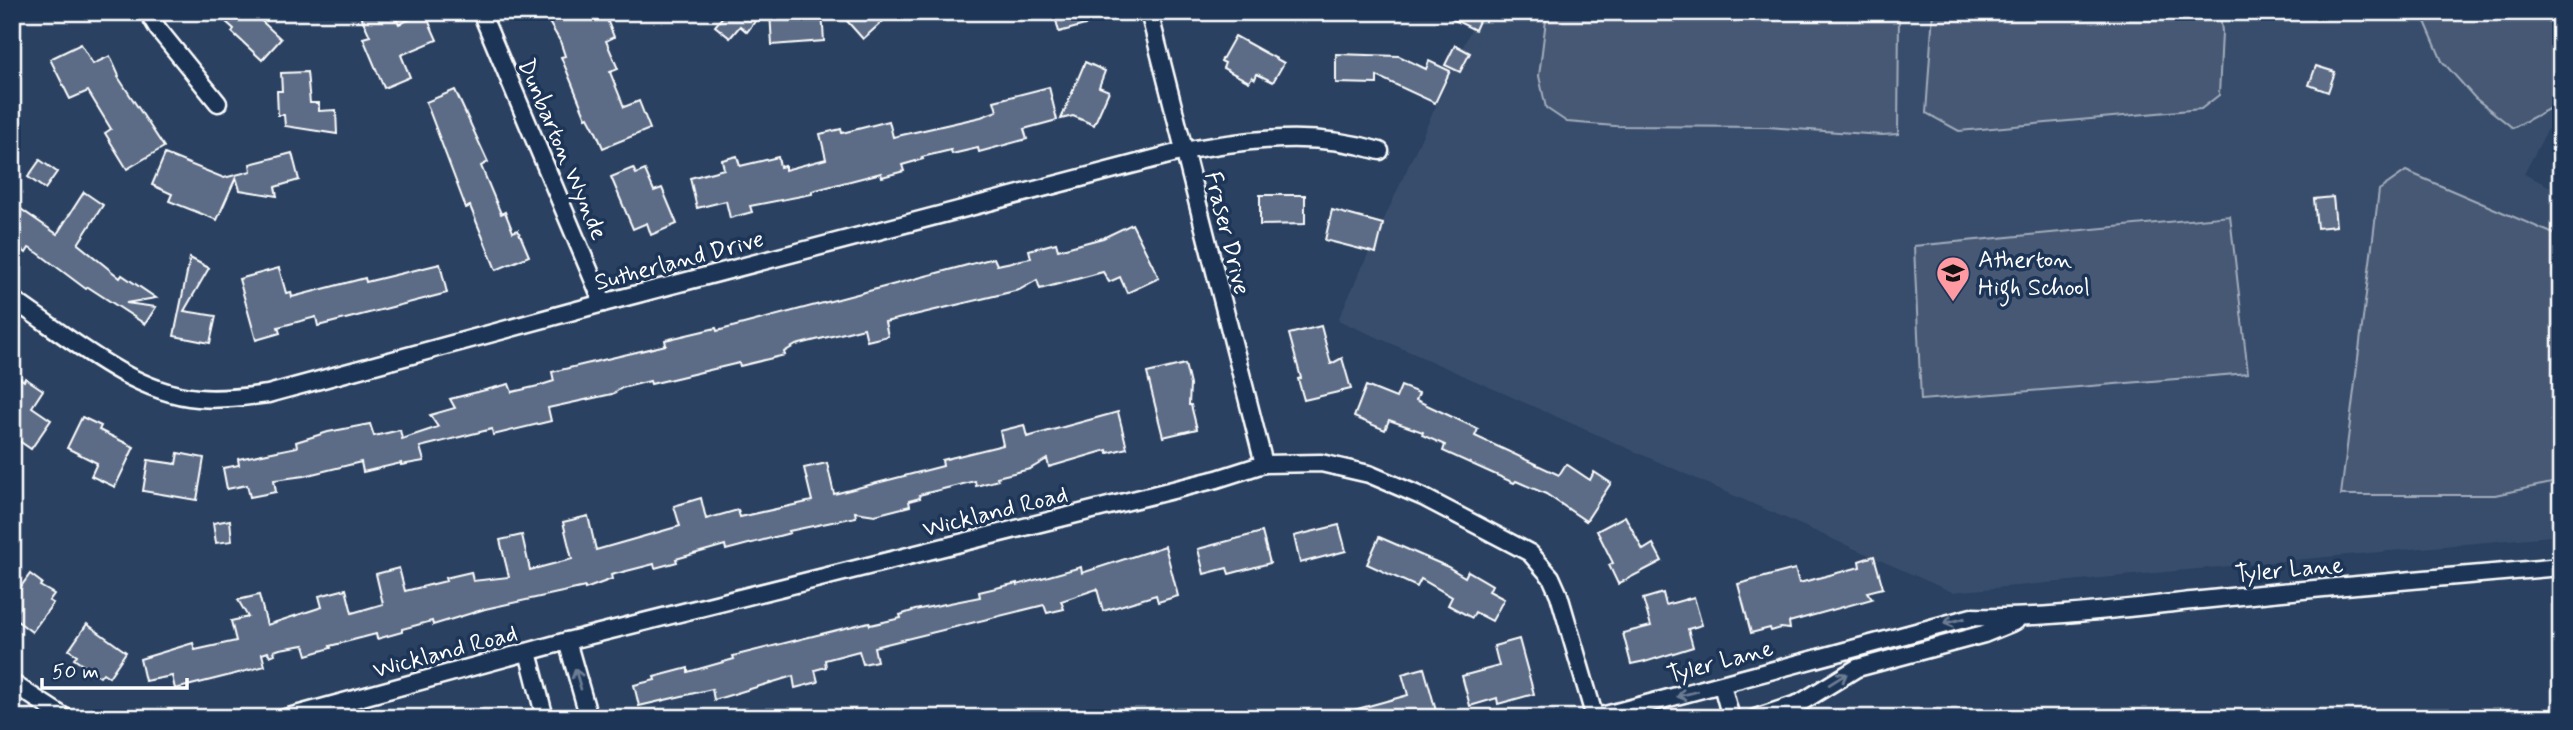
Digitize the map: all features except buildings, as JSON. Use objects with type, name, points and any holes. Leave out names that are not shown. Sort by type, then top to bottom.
[{"type":"street","points":[[148,12],[158,29],[218,103]]},
{"type":"street","name":"Dunbarton Wynde","points":[[481,12],[603,303]]},
{"type":"street","name":"Fraser Drive","points":[[1149,12],[1265,464]]},
{"type":"street","name":"Sutherland Drive","points":[[12,299],[138,382],[184,396],[222,399],[268,394],[1184,151],[1288,137],[1353,143],[1380,151]]},
{"type":"street","name":"Wickland Road","points":[[285,718],[567,641],[1203,482],[1265,464],[1321,463],[1369,474],[1423,497],[1530,553],[1551,577],[1559,595],[1595,718]]},
{"type":"street","name":"Tyler Lane","points":[[1595,718],[1972,617],[2022,618],[2561,567]]},
{"type":"street","name":"Tyler Lane","points":[[1755,718],[1800,703],[1857,668],[1984,634],[2022,618]]},
{"type":"street","points":[[567,641],[589,718]]},
{"type":"street","points":[[528,652],[545,718]]},
{"type":"street","points":[[12,683],[66,718]]},
{"type":"street","points":[[1722,685],[1731,718]]},
{"type":"shaded area","name":"Atherton High School","points":[[1479,12],[2561,12],[2561,104],[2524,174],[2561,192],[2561,535],[1952,592],[1338,320]]},
{"type":"shaded area","points":[[1547,12],[1899,12],[1898,134],[1768,127],[1615,126],[1567,122],[1546,108],[1539,76]]},
{"type":"shaded area","points":[[1933,12],[2220,12],[2222,32],[2219,95],[2201,109],[1959,131],[1926,113]]},
{"type":"shaded area","points":[[2421,12],[2561,12],[2561,95],[2556,105],[2513,128],[2475,98],[2442,61]]},
{"type":"shaded area","points":[[2406,171],[2561,237],[2561,481],[2495,495],[2341,495],[2379,190]]},
{"type":"shaded area","points":[[2230,216],[2248,373],[1921,400],[1914,246]]},
{"type":"place","name":"Atherton High School","points":[[1953,303]]}]
